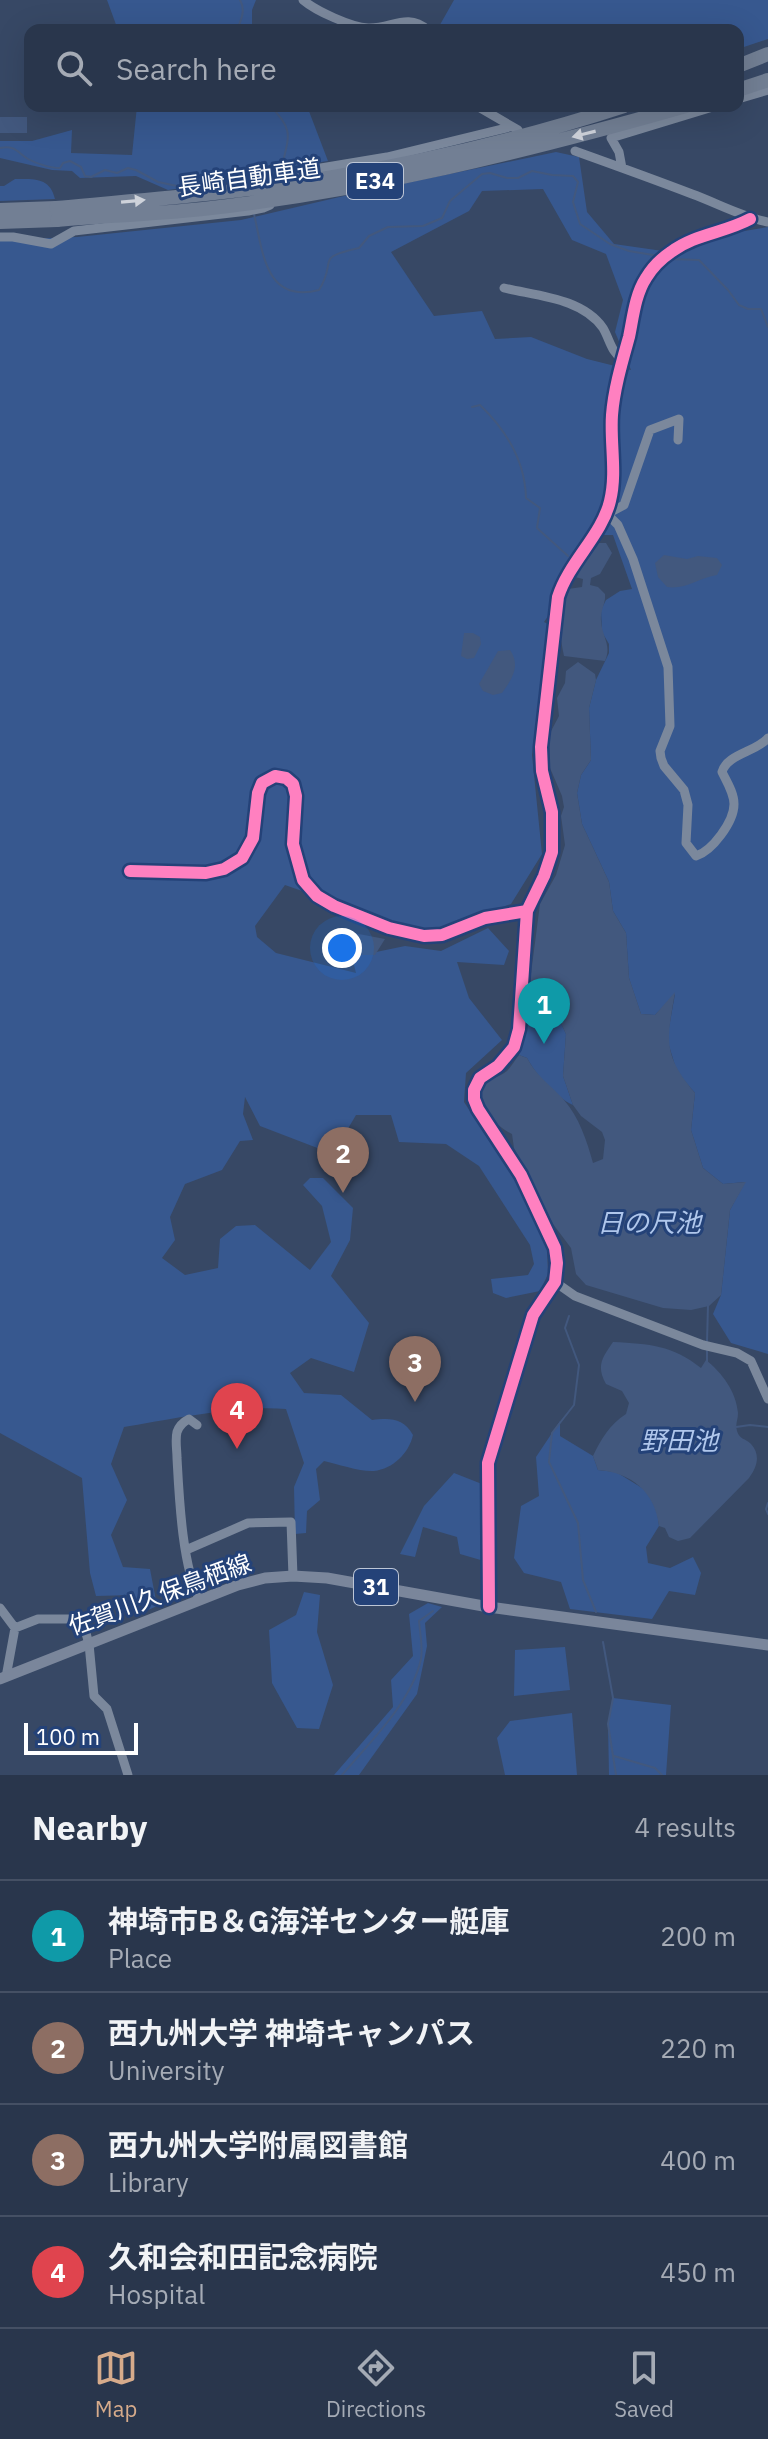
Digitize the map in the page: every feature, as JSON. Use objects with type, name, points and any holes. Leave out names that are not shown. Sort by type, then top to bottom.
[{"type":"highway","points":[[744,64],[768,54]]},
{"type":"highway","points":[[744,88],[768,80]]},
{"type":"highway","name":"長崎自動車道","points":[[0,222],[321,179],[425,159],[603,112]]},
{"type":"highway","name":"長崎自動車道","points":[[0,210],[56,214],[204,209],[428,171],[663,112]]},
{"type":"main road","name":"佐賀川久保鳥栖線","points":[[3,1678],[238,1585],[265,1578],[293,1576],[327,1578],[489,1607],[768,1645]]},
{"type":"street","points":[[303,0],[351,24]]},
{"type":"street","points":[[395,24],[409,21],[419,24]]},
{"type":"street","points":[[744,97],[768,90]]},
{"type":"street","points":[[0,237],[51,244],[74,231],[263,208],[272,203],[273,176],[387,157],[514,128],[487,112]]},
{"type":"street","points":[[622,168],[619,152],[611,138],[696,112]]},
{"type":"street","points":[[441,133],[453,142]]},
{"type":"street","points":[[575,151],[737,211],[750,219],[768,222]]},
{"type":"street","points":[[489,1607],[488,1463],[533,1315],[555,1282],[555,1248],[521,1175],[478,1109],[474,1090],[480,1078],[498,1066],[514,1047],[519,1029],[527,911],[552,852],[552,812],[542,771],[541,747],[558,597],[564,580],[607,514],[613,482],[612,413],[638,297],[645,279],[659,262],[683,243],[734,228],[750,219]]},
{"type":"street","points":[[504,288],[581,306],[602,327],[615,355],[623,360]]},
{"type":"street","points":[[607,514],[624,505],[650,430],[679,419],[678,440]]},
{"type":"street","points":[[607,514],[618,525],[633,559],[668,667],[670,726],[660,751],[661,758],[684,790],[688,805],[686,843],[696,856],[707,851],[733,814],[734,803],[722,772],[723,767],[728,761],[761,746],[768,738]]},
{"type":"street","points":[[130,871],[206,873],[224,869],[242,858],[253,838],[262,783],[275,776],[286,778],[293,784],[296,796],[293,844],[303,880],[317,896],[334,906],[389,928],[424,936],[442,935],[485,918],[527,911]]},
{"type":"street","points":[[555,1282],[575,1296],[707,1346],[737,1353],[751,1361],[768,1399]]},
{"type":"street","points":[[197,1425],[189,1419],[182,1423],[177,1434],[179,1495],[186,1550],[200,1600]]},
{"type":"street","points":[[186,1550],[248,1523],[291,1522],[293,1576]]},
{"type":"street","points":[[0,1608],[15,1628]]},
{"type":"street","points":[[15,1628],[38,1619],[82,1619],[89,1644],[94,1696],[107,1709],[128,1775]]},
{"type":"street","points":[[3,1678],[15,1628]]},
{"type":"shaded area","points":[[107,0],[256,0],[252,24],[116,24]]},
{"type":"shaded area","points":[[454,0],[768,0],[768,39],[744,47],[744,24],[440,24]]},
{"type":"shaded area","points":[[136,112],[309,112],[328,161],[288,167],[276,161],[247,179],[168,190],[136,176],[80,178],[72,171],[52,170],[0,158],[0,141],[32,141],[72,130],[71,153],[132,155]]},
{"type":"shaded area","points":[[556,152],[579,157],[587,212],[614,244],[677,253],[708,237],[768,227],[768,1354],[731,1343],[713,1314],[721,1295],[730,1210],[745,1182],[723,1184],[703,1168],[691,1130],[695,1093],[677,1072],[667,1039],[675,994],[655,1015],[641,1014],[629,978],[626,933],[613,911],[609,882],[582,824],[577,793],[581,775],[591,760],[589,708],[596,680],[609,653],[609,644],[602,632],[601,610],[606,600],[620,591],[632,589],[613,535],[603,535],[544,622],[548,624],[532,755],[542,854],[511,904],[448,927],[410,929],[285,885],[255,926],[257,937],[276,953],[356,973],[352,957],[405,946],[441,951],[488,928],[509,951],[504,965],[457,962],[469,998],[502,1040],[466,1073],[464,1102],[516,1182],[547,1248],[548,1274],[540,1291],[506,1298],[493,1293],[491,1279],[528,1275],[534,1264],[530,1245],[479,1166],[446,1144],[399,1142],[391,1115],[356,1115],[333,1154],[260,1126],[245,1097],[243,1114],[253,1140],[240,1141],[222,1170],[185,1184],[170,1217],[175,1240],[162,1258],[185,1275],[218,1268],[220,1239],[236,1226],[255,1225],[310,1270],[331,1242],[322,1206],[303,1185],[310,1178],[323,1178],[353,1208],[350,1240],[331,1276],[369,1323],[354,1372],[311,1358],[290,1373],[304,1393],[341,1395],[372,1420],[396,1420],[413,1435],[399,1459],[381,1470],[363,1470],[324,1461],[316,1469],[320,1500],[307,1511],[306,1533],[295,1534],[294,1487],[304,1463],[286,1409],[227,1411],[124,1427],[111,1464],[127,1500],[111,1535],[123,1567],[150,1569],[157,1606],[146,1611],[133,1595],[96,1596],[90,1573],[82,1478],[0,1433],[0,240],[77,237],[241,220]],"holes":[[[543,189],[572,240],[606,254],[623,300],[615,332],[631,370],[587,359],[531,337],[495,339],[482,311],[434,316],[391,252],[469,211],[482,191]]]},
{"type":"shaded area","points":[[15,179],[45,183],[55,199],[0,201],[0,186]]},
{"type":"shaded area","points":[[530,981],[534,990],[550,1000],[566,1034],[563,1076],[573,1105],[553,1091],[527,1058],[519,1055],[526,1026]]},
{"type":"shaded area","points":[[560,1421],[560,1436],[593,1456],[598,1470],[616,1472],[647,1491],[657,1511],[659,1526],[646,1547],[648,1563],[670,1568],[693,1557],[701,1573],[695,1595],[669,1591],[652,1619],[570,1609],[561,1582],[524,1573],[514,1558],[521,1506],[539,1496],[536,1457]]},
{"type":"shaded area","points":[[454,1473],[482,1484],[484,1561],[460,1554],[457,1537],[423,1527],[415,1557],[400,1554],[424,1506]]},
{"type":"shaded area","points":[[304,1592],[320,1595],[317,1632],[333,1685],[319,1729],[297,1728],[272,1683],[269,1630],[296,1615]]},
{"type":"shaded area","points":[[428,1603],[442,1607],[425,1623],[427,1646],[417,1694],[359,1775],[334,1775],[393,1707],[391,1680],[413,1656],[409,1614]]},
{"type":"shaded area","points":[[565,1647],[570,1690],[514,1696],[515,1650]]},
{"type":"shaded area","points":[[613,1698],[671,1705],[666,1775],[609,1775],[608,1724]]},
{"type":"shaded area","points":[[572,1713],[577,1775],[505,1775],[497,1738],[510,1721]]},
{"type":"water","points":[[0,117],[27,117],[27,133],[0,133]]},
{"type":"water","points":[[599,543],[606,543],[612,553],[600,574],[591,578],[590,585],[598,587],[605,594],[601,621],[607,655],[605,661],[564,656],[560,622],[564,597],[568,589],[582,587],[583,579],[575,577]]},
{"type":"water","points":[[664,555],[687,559],[698,556],[717,558],[722,565],[717,575],[680,587],[667,587],[658,577],[655,563]]},
{"type":"water","points":[[464,633],[480,637],[481,644],[474,658],[461,656]]},
{"type":"water","points":[[510,650],[515,667],[506,688],[502,693],[493,695],[483,691],[479,684],[498,651]]},
{"type":"water","name":"日の尺池","points":[[578,662],[595,674],[596,680],[589,708],[591,760],[581,775],[577,793],[582,824],[609,882],[613,911],[626,933],[629,978],[641,1014],[655,1015],[675,992],[670,1046],[677,1068],[695,1093],[691,1130],[703,1168],[723,1184],[746,1182],[730,1210],[721,1295],[709,1306],[691,1310],[663,1308],[586,1285],[576,1274],[571,1248],[553,1224],[514,1148],[512,1134],[486,1113],[479,1098],[486,1082],[507,1071],[519,1055],[527,1058],[574,1114],[593,1163],[603,1159],[605,1140],[602,1132],[581,1116],[573,1105],[563,1076],[566,1034],[550,1000],[534,990],[530,981],[540,904],[556,875],[565,845],[561,816],[564,807],[550,768],[549,735],[559,716],[557,698],[565,683],[566,671]]},
{"type":"water","points":[[343,931],[385,939],[375,955],[351,955],[342,939]]},
{"type":"water","name":"野田池","points":[[613,1342],[660,1347],[701,1368],[706,1360],[723,1377],[734,1397],[738,1413],[737,1431],[754,1448],[756,1465],[749,1478],[690,1538],[678,1541],[669,1537],[665,1528],[659,1526],[653,1503],[640,1486],[621,1475],[598,1470],[593,1456],[606,1432],[626,1414],[629,1403],[622,1391],[606,1384],[601,1372],[603,1358]]},
{"type":"waterway","points":[[239,24],[243,11],[240,0]]},
{"type":"waterway","points":[[250,184],[253,177],[282,166],[288,133],[275,112]]},
{"type":"waterway","points":[[0,148],[13,148],[32,161],[52,167],[60,168],[70,161],[81,167],[85,176],[91,177],[105,170],[117,173],[128,168],[158,182],[177,186],[235,178],[246,182]]},
{"type":"waterway","points":[[254,214],[270,272],[287,289],[301,292],[319,290],[331,258],[359,248],[369,236],[388,227],[423,226],[442,218],[450,201],[482,174],[490,173],[507,178],[518,178],[532,171],[573,176],[578,182],[573,202],[580,224],[610,244],[659,256]]},
{"type":"waterway","points":[[669,259],[699,260],[739,305],[761,309],[768,327]]},
{"type":"waterway","points":[[472,407],[480,405],[506,436],[522,471],[526,498],[540,508],[537,528],[568,556]]},
{"type":"waterway","points":[[707,1342],[708,1305]]},
{"type":"waterway","points":[[569,1316],[565,1328],[579,1365],[574,1405],[552,1433],[549,1462],[578,1523],[583,1580],[596,1612]]},
{"type":"waterway","points":[[707,1348],[707,1362]]},
{"type":"waterway","points":[[736,1427],[768,1427]]},
{"type":"waterway","points":[[768,1503],[768,1514]]},
{"type":"waterway","points":[[342,1775],[409,1691],[421,1659],[419,1621],[433,1611]]},
{"type":"waterway","points":[[603,1642],[613,1698],[608,1724],[616,1775]]},
{"type":"waterway","points":[[614,1756],[655,1768],[662,1775]]},
{"type":"cycle path","points":[[489,1607],[488,1463],[533,1315],[555,1282],[557,1263],[555,1248],[521,1175],[478,1109],[474,1090],[480,1078],[498,1066],[514,1047],[519,1029],[527,911],[552,852],[552,812],[542,771],[541,747],[558,597],[600,525],[610,501],[613,405],[642,285],[657,264],[680,246],[750,219]]},
{"type":"cycle path","points":[[130,871],[206,873],[224,869],[242,858],[253,838],[262,783],[275,776],[286,778],[293,784],[296,796],[293,844],[303,880],[317,896],[334,906],[389,928],[424,936],[442,935],[485,918],[527,911]]},
{"type":"place","name":"神埼市B＆G海洋センター艇庫","points":[[544,1044]]},
{"type":"place","name":"西九州大学 神埼キャンパス","points":[[343,1193]]},
{"type":"place","name":"西九州大学附属図書館","points":[[415,1402]]},
{"type":"place","name":"久和会和田記念病院","points":[[237,1449]]}]
